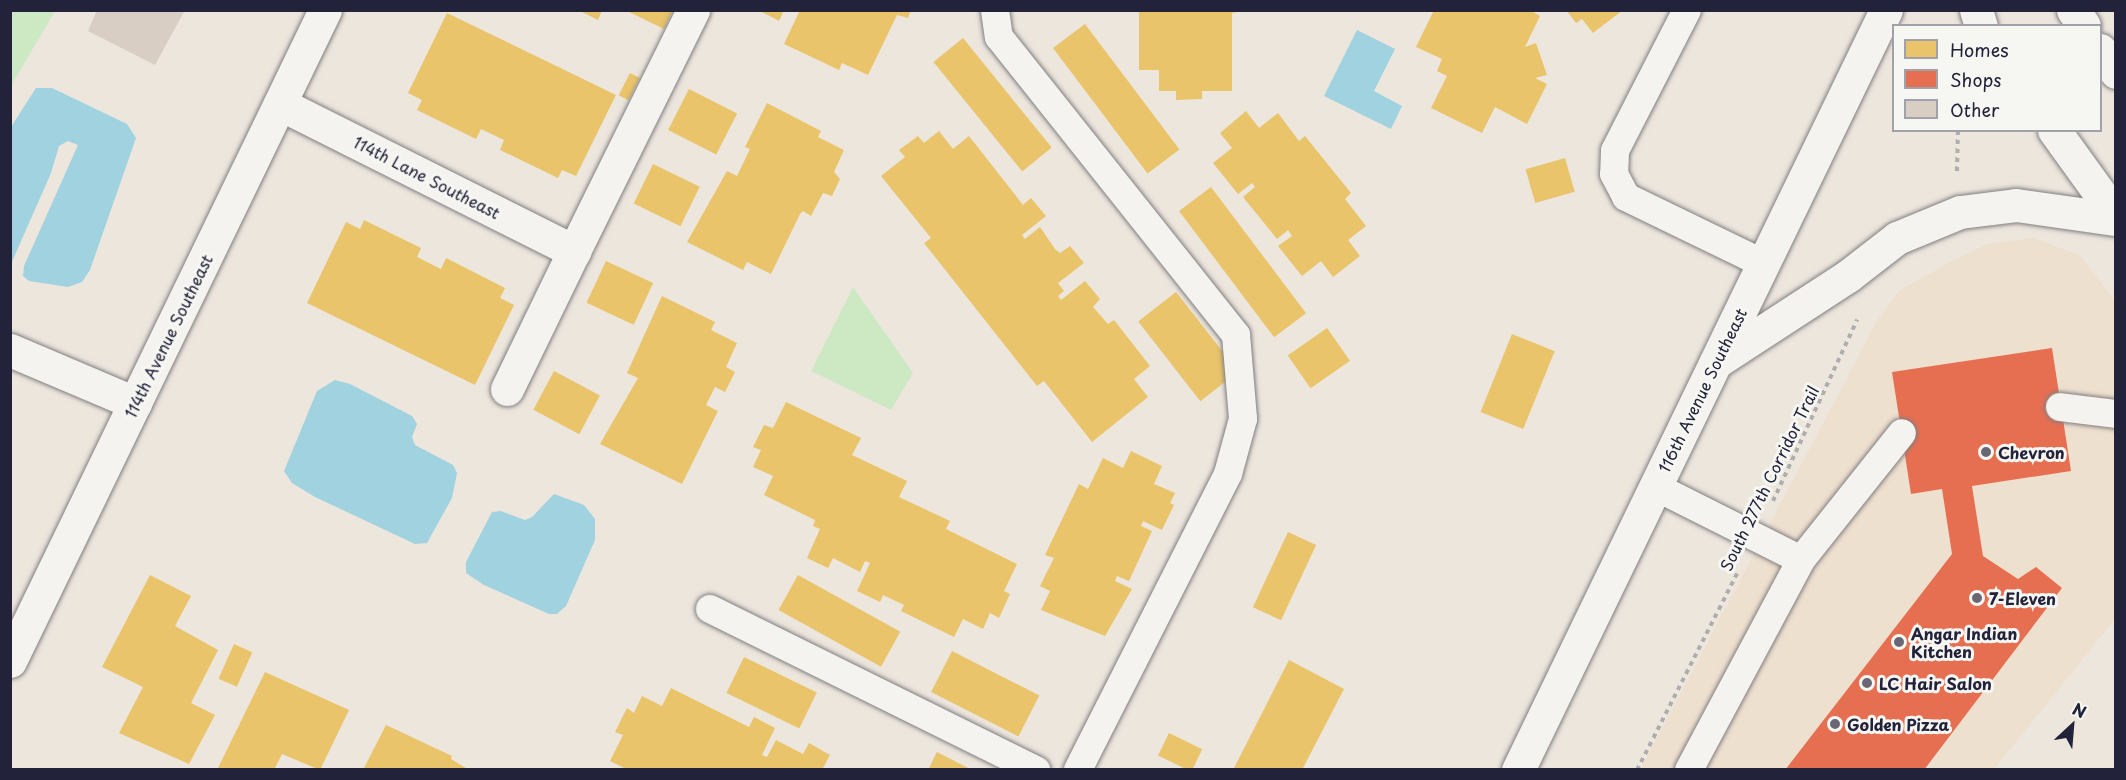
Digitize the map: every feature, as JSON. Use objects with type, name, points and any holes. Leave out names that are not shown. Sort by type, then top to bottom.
[{"type":"street","name":"114th Avenue Southeast","points":[[10,661],[325,10]]},
{"type":"street","points":[[507,389],[693,10]]},
{"type":"street","name":"116th Avenue Southeast","points":[[1518,770],[1886,10]]},
{"type":"street","points":[[2073,10],[2083,24]]},
{"type":"street","points":[[2102,53],[2115,72]]},
{"type":"street","name":"114th Lane Southeast","points":[[280,104],[574,251]]},
{"type":"street","points":[[2055,132],[2115,217]]},
{"type":"street","points":[[1716,362],[1848,276],[1897,238],[1960,212],[2016,205],[2115,217]]},
{"type":"street","points":[[10,350],[135,403]]},
{"type":"lane","points":[[995,10],[999,38],[1236,335],[1243,419],[1228,474],[1078,770]]},
{"type":"lane","points":[[1687,10],[1615,151],[1614,174],[1626,197],[1764,264]]},
{"type":"lane","points":[[2060,407],[2115,414]]},
{"type":"lane","points":[[1689,770],[1802,560],[1902,433]]},
{"type":"lane","points":[[1656,487],[1802,560]]},
{"type":"lane","points":[[710,609],[1036,770]]},
{"type":"path","points":[[1957,176],[1958,132]]},
{"type":"path","name":"South 277th Corridor Trail","points":[[1637,770],[1756,537],[1864,310]]},
{"type":"shaded area","points":[[2032,238],[2080,255],[2115,301],[2115,619],[1994,769],[1640,770],[1878,319],[1900,290],[1956,259],[1988,244]]},
{"type":"green space","points":[[10,11],[55,11],[11,86]]},
{"type":"green space","points":[[853,287],[913,373],[891,410],[811,371]]},
{"type":"water","points":[[1357,30],[1395,49],[1374,91],[1402,106],[1391,129],[1324,96]]},
{"type":"water","points":[[36,88],[52,88],[127,124],[136,138],[90,270],[82,282],[68,287],[29,281],[23,276],[24,266],[78,145],[68,141],[59,146],[51,173],[11,264],[11,127]]},
{"type":"water","points":[[335,380],[350,384],[412,416],[417,424],[412,437],[415,445],[453,465],[457,473],[452,498],[427,543],[415,544],[315,497],[292,483],[284,471],[317,391]]},
{"type":"water","points":[[554,494],[584,505],[595,519],[595,540],[566,606],[557,614],[549,614],[484,585],[466,573],[466,562],[492,512],[501,511],[525,520],[532,517]]},
{"type":"building: Homes","points":[[578,10],[602,10],[598,20]]},
{"type":"building: Homes","points":[[625,10],[673,10],[664,29]]},
{"type":"building: Homes","points":[[758,10],[784,10],[779,21]]},
{"type":"building: Homes","points":[[800,10],[911,10],[908,18],[897,15],[868,75],[842,63],[839,70],[784,44]]},
{"type":"building: Homes","points":[[1248,10],[1232,13],[1232,91],[1202,91],[1202,99],[1176,100],[1176,91],[1159,91],[1159,70],[1139,70],[1139,11]]},
{"type":"building: Homes","points":[[1434,10],[1530,10],[1540,16],[1525,47],[1536,43],[1547,75],[1535,78],[1547,84],[1527,124],[1495,107],[1482,133],[1431,108],[1447,76],[1437,71],[1442,59],[1416,47]]},
{"type":"building: Homes","points":[[1566,10],[1623,10],[1593,33],[1582,19],[1576,23]]},
{"type":"building: Homes","points":[[447,13],[616,95],[576,176],[562,170],[558,178],[500,150],[504,140],[481,129],[476,139],[417,110],[422,100],[408,93]]},
{"type":"building: Homes","points":[[1085,24],[1179,149],[1148,173],[1053,48]]},
{"type":"building: Homes","points":[[963,38],[1052,148],[1022,171],[933,62]]},
{"type":"building: Homes","points":[[630,73],[640,78],[628,100],[619,95]]},
{"type":"building: Homes","points":[[689,89],[737,114],[716,155],[668,130]]},
{"type":"building: Homes","points":[[767,103],[821,131],[818,137],[844,150],[834,172],[840,179],[832,196],[823,193],[811,216],[803,211],[800,214],[771,274],[747,262],[743,270],[687,242],[727,171],[737,176],[750,149],[745,147]]},
{"type":"building: Homes","points":[[1246,111],[1259,128],[1278,113],[1299,141],[1305,136],[1351,193],[1345,199],[1366,226],[1348,240],[1360,256],[1333,277],[1321,261],[1302,276],[1278,246],[1292,236],[1288,230],[1277,239],[1243,197],[1255,187],[1252,183],[1238,194],[1213,163],[1232,148],[1220,133]]},
{"type":"building: Homes","points":[[939,131],[953,149],[969,136],[1023,205],[1031,198],[1046,216],[1022,235],[1025,239],[1040,227],[1055,249],[1060,253],[1070,246],[1084,263],[1058,283],[1064,291],[1058,296],[1061,300],[1085,281],[1100,299],[1093,307],[1108,324],[1114,320],[1150,366],[1134,379],[1148,397],[1092,442],[1044,381],[1037,386],[924,243],[931,238],[881,176],[905,157],[899,150],[918,136],[924,143]]},
{"type":"building: Homes","points":[[1565,158],[1575,192],[1535,203],[1526,169]]},
{"type":"building: Homes","points":[[653,164],[700,187],[680,226],[634,204]]},
{"type":"building: Homes","points":[[1211,187],[1306,313],[1274,337],[1179,211]]},
{"type":"building: Homes","points":[[364,220],[421,248],[417,257],[441,269],[446,258],[505,288],[500,298],[514,305],[475,385],[307,303],[346,222],[360,229]]},
{"type":"building: Homes","points":[[606,261],[653,283],[634,325],[587,303]]},
{"type":"building: Homes","points":[[1176,292],[1238,372],[1200,401],[1138,322]]},
{"type":"building: Homes","points":[[662,296],[715,322],[711,330],[737,343],[726,367],[735,372],[725,392],[715,387],[706,405],[718,411],[682,484],[600,444],[638,378],[627,373]]},
{"type":"building: Homes","points":[[1327,328],[1350,361],[1311,388],[1288,356]]},
{"type":"building: Homes","points":[[1512,334],[1555,351],[1523,429],[1481,412]]},
{"type":"building: Homes","points":[[554,371],[600,395],[579,434],[533,410]]},
{"type":"building: Homes","points":[[786,402],[861,438],[852,455],[907,481],[899,497],[950,521],[946,529],[1017,564],[1004,591],[1010,594],[999,618],[990,613],[983,629],[963,619],[954,637],[901,611],[904,605],[883,595],[880,602],[857,591],[870,563],[865,561],[860,572],[833,558],[828,568],[807,558],[820,529],[813,526],[815,520],[764,495],[773,476],[753,467],[761,450],[753,447],[764,425],[773,428]]},
{"type":"building: Homes","points":[[1131,451],[1162,466],[1154,484],[1175,493],[1170,503],[1174,505],[1162,530],[1143,521],[1141,526],[1152,531],[1129,581],[1117,576],[1115,581],[1132,589],[1105,636],[1041,610],[1050,591],[1040,586],[1054,558],[1045,555],[1079,484],[1088,489],[1103,458],[1123,468]]},
{"type":"building: Homes","points":[[1288,532],[1316,545],[1281,620],[1253,607]]},
{"type":"building: Homes","points":[[150,575],[191,596],[175,626],[218,650],[191,703],[215,715],[189,764],[119,733],[143,687],[102,667]]},
{"type":"building: Homes","points":[[798,575],[900,632],[881,667],[779,610]]},
{"type":"building: Homes","points":[[234,644],[252,652],[237,687],[219,679]]},
{"type":"building: Homes","points":[[952,651],[1039,695],[1018,736],[931,692]]},
{"type":"building: Homes","points":[[744,657],[817,693],[799,728],[726,693]]},
{"type":"building: Homes","points":[[1289,660],[1344,689],[1302,770],[1233,770]]},
{"type":"building: Homes","points":[[265,672],[349,710],[320,770],[282,754],[274,770],[217,770]]},
{"type":"building: Homes","points":[[671,688],[749,727],[754,717],[775,728],[762,755],[767,757],[776,740],[803,754],[809,743],[830,755],[822,770],[628,770],[610,761],[623,735],[615,732],[627,708],[634,713],[642,696],[662,706]]},
{"type":"building: Homes","points":[[386,725],[452,756],[451,759],[469,770],[363,770]]},
{"type":"building: Homes","points":[[1169,733],[1202,749],[1192,770],[1158,755]]},
{"type":"building: Homes","points":[[937,752],[972,770],[928,770]]},
{"type":"building: Shops","points":[[2052,348],[2071,471],[1972,486],[1983,556],[2018,579],[2036,567],[2062,588],[1924,770],[1785,770],[1952,554],[1942,489],[1911,494],[1892,372]]},
{"type":"building: Other","points":[[97,10],[185,10],[155,65],[88,31]]},
{"type":"place","name":"Chevron","points":[[1986,452]]},
{"type":"place","name":"7-Eleven","points":[[1977,598]]},
{"type":"place","name":"Angar Indian Kitchen","points":[[1899,642]]},
{"type":"place","name":"LC Hair Salon","points":[[1867,683]]},
{"type":"place","name":"Golden Pizza","points":[[1835,724]]}]
